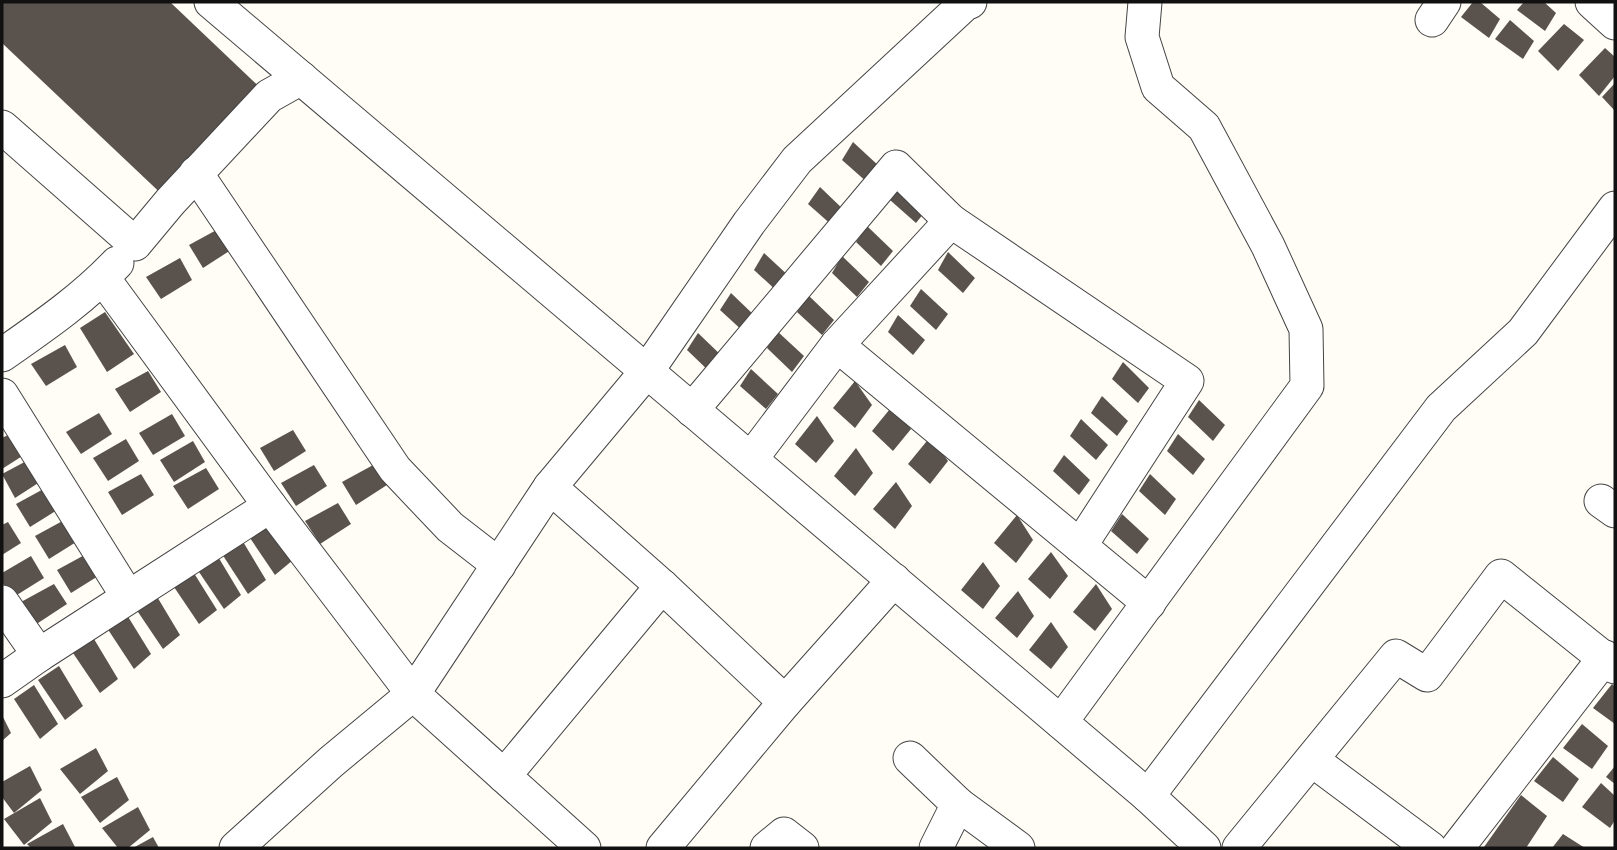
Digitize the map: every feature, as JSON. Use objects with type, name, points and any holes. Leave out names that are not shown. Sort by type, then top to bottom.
[{"type":"street","points":[[211,2],[1148,796],[1204,848]]},
{"type":"street","points":[[237,848],[331,762],[414,694],[550,486],[647,371],[749,223],[797,160],[848,109],[970,2]]},
{"type":"street","points":[[1061,722],[1307,386],[1306,329],[1268,246],[1204,127],[1158,87],[1142,37],[1145,2]]},
{"type":"street","points":[[1592,2],[1615,23]]},
{"type":"street","points":[[2,355],[103,278],[269,96],[301,78]]},
{"type":"street","points":[[2,127],[135,244]]},
{"type":"street","points":[[692,410],[896,167],[951,221],[1187,381],[1080,546]]},
{"type":"street","points":[[196,173],[395,469],[450,527],[499,565]]},
{"type":"street","points":[[1148,796],[1441,408],[1523,332],[1615,208]]},
{"type":"street","points":[[751,459],[837,345],[951,221]]},
{"type":"street","points":[[103,278],[270,506],[414,694],[584,848]]},
{"type":"street","points":[[837,345],[1149,603]]},
{"type":"street","points":[[2,395],[128,597]]},
{"type":"street","points":[[550,486],[662,586],[785,702]]},
{"type":"street","points":[[2,681],[39,654],[270,506]]},
{"type":"street","points":[[1239,848],[1396,656],[1427,675],[1501,576],[1610,662],[1457,848]]},
{"type":"street","points":[[663,848],[785,702],[894,580]]},
{"type":"street","points":[[504,776],[662,586]]},
{"type":"street","points":[[2,602],[39,654]]},
{"type":"street","points":[[910,758],[958,804],[1018,848]]},
{"type":"street","points":[[1312,760],[1430,848]]},
{"type":"street","points":[[936,848],[958,804]]},
{"type":"street","points":[[767,848],[783,834],[802,848]]},
{"type":"building","points":[[2,2],[170,2],[269,96],[170,202],[2,43]]},
{"type":"building","points":[[1473,2],[1480,2],[1500,19],[1489,38],[1461,17]]},
{"type":"building","points":[[1524,2],[1544,2],[1556,13],[1545,31],[1517,10]]},
{"type":"building","points":[[1510,20],[1534,41],[1523,59],[1495,39]]},
{"type":"building","points":[[1564,24],[1584,40],[1558,71],[1538,51]]},
{"type":"building","points":[[1605,48],[1615,57],[1615,76],[1599,96],[1579,75]]},
{"type":"building","points":[[1615,83],[1615,111],[1602,97]]},
{"type":"building","points":[[853,142],[880,167],[868,183],[842,160]]},
{"type":"building","points":[[901,182],[928,208],[916,223],[890,200]]},
{"type":"building","points":[[820,187],[846,212],[834,227],[808,204]]},
{"type":"building","points":[[867,226],[893,251],[881,266],[856,242]]},
{"type":"building","points":[[222,227],[234,248],[203,268],[189,245]]},
{"type":"building","points":[[948,252],[975,278],[963,293],[938,270]]},
{"type":"building","points":[[764,253],[791,278],[779,293],[754,270]]},
{"type":"building","points":[[842,256],[869,282],[857,297],[832,273]]},
{"type":"building","points":[[180,258],[192,280],[161,299],[146,277]]},
{"type":"building","points":[[921,289],[948,314],[936,330],[910,306]]},
{"type":"building","points":[[731,293],[757,318],[745,333],[720,310]]},
{"type":"building","points":[[808,295],[834,320],[822,335],[797,312]]},
{"type":"building","points":[[105,312],[134,354],[107,372],[80,328]]},
{"type":"building","points":[[898,315],[925,340],[913,355],[888,332]]},
{"type":"building","points":[[777,331],[804,356],[792,372],[767,348]]},
{"type":"building","points":[[698,333],[724,358],[712,374],[687,350]]},
{"type":"building","points":[[65,345],[77,367],[46,386],[31,364]]},
{"type":"building","points":[[1123,362],[1149,388],[1138,403],[1112,379]]},
{"type":"building","points":[[751,369],[778,394],[766,409],[740,386]]},
{"type":"building","points":[[148,371],[161,392],[130,412],[115,389]]},
{"type":"building","points":[[855,381],[872,405],[855,428],[833,408]]},
{"type":"building","points":[[1102,396],[1128,421],[1117,436],[1091,413]]},
{"type":"building","points":[[1199,400],[1225,425],[1213,441],[1188,417]]},
{"type":"building","points":[[894,404],[911,429],[893,451],[872,431]]},
{"type":"building","points":[[99,413],[112,434],[81,454],[66,432]]},
{"type":"building","points":[[172,414],[185,436],[153,455],[139,433]]},
{"type":"building","points":[[817,416],[834,441],[816,463],[795,444]]},
{"type":"building","points":[[1081,419],[1108,445],[1096,460],[1070,436]]},
{"type":"building","points":[[293,430],[306,451],[274,471],[260,448]]},
{"type":"building","points":[[14,432],[27,453],[2,469],[2,438]]},
{"type":"building","points":[[1178,434],[1205,459],[1193,475],[1167,451]]},
{"type":"building","points":[[931,436],[948,461],[930,484],[908,464]]},
{"type":"building","points":[[126,439],[139,461],[108,481],[93,458]]},
{"type":"building","points":[[193,441],[205,462],[174,482],[160,460]]},
{"type":"building","points":[[856,448],[873,473],[855,496],[834,476]]},
{"type":"building","points":[[1064,455],[1090,480],[1079,495],[1053,471]]},
{"type":"building","points":[[34,457],[46,478],[15,498],[2,474]]},
{"type":"building","points":[[375,464],[387,485],[356,505],[342,482]]},
{"type":"building","points":[[314,465],[327,486],[296,506],[281,483]]},
{"type":"building","points":[[206,468],[219,489],[188,509],[173,486]]},
{"type":"building","points":[[141,474],[154,495],[122,515],[108,492]]},
{"type":"building","points":[[1150,474],[1176,499],[1165,515],[1139,491]]},
{"type":"building","points":[[896,482],[912,506],[895,529],[873,509]]},
{"type":"building","points":[[49,486],[62,507],[30,527],[16,504]]},
{"type":"building","points":[[338,503],[351,524],[320,544],[305,521]]},
{"type":"building","points":[[1122,514],[1149,539],[1137,554],[1111,531]]},
{"type":"building","points":[[1017,515],[1033,540],[1016,563],[994,543]]},
{"type":"building","points":[[68,518],[81,539],[49,559],[35,536]]},
{"type":"building","points":[[269,521],[293,560],[275,575],[248,535]]},
{"type":"building","points":[[8,522],[21,543],[2,555],[2,525]]},
{"type":"building","points":[[242,540],[266,580],[248,594],[222,554]]},
{"type":"building","points":[[90,552],[103,573],[71,593],[57,570]]},
{"type":"building","points":[[1051,552],[1068,576],[1050,599],[1028,579]]},
{"type":"building","points":[[217,555],[241,595],[224,609],[197,569]]},
{"type":"building","points":[[31,556],[44,578],[12,598],[2,582],[2,573]]},
{"type":"building","points":[[983,562],[1000,586],[983,609],[961,590]]},
{"type":"building","points":[[192,570],[217,610],[199,624],[172,584]]},
{"type":"building","points":[[54,584],[67,604],[35,625],[21,602]]},
{"type":"building","points":[[1096,584],[1112,609],[1095,631],[1073,612]]},
{"type":"building","points":[[1018,591],[1034,616],[1017,638],[995,618]]},
{"type":"building","points":[[156,595],[180,635],[163,649],[136,609]]},
{"type":"building","points":[[127,615],[151,654],[134,669],[107,628]]},
{"type":"building","points":[[1051,622],[1068,647],[1051,669],[1029,650]]},
{"type":"building","points":[[94,639],[118,679],[100,693],[73,653]]},
{"type":"building","points":[[59,666],[83,706],[65,720],[38,680]]},
{"type":"building","points":[[1612,684],[1615,687],[1615,724],[1593,708]]},
{"type":"building","points":[[34,685],[58,724],[40,739],[14,699]]},
{"type":"building","points":[[2,715],[11,733],[2,741]]},
{"type":"building","points":[[1582,724],[1608,746],[1592,769],[1563,748]]},
{"type":"building","points":[[96,748],[108,771],[80,794],[60,769]]},
{"type":"building","points":[[1553,757],[1579,779],[1563,802],[1534,781]]},
{"type":"building","points":[[30,766],[42,790],[14,813],[2,797],[2,782]]},
{"type":"building","points":[[1615,766],[1615,784],[1606,777]]},
{"type":"building","points":[[117,777],[129,800],[100,823],[81,797]]},
{"type":"building","points":[[1601,783],[1615,796],[1615,820],[1610,828],[1582,807]]},
{"type":"building","points":[[1521,795],[1547,816],[1526,848],[1484,847]]},
{"type":"building","points":[[40,798],[52,822],[24,845],[4,819]]},
{"type":"building","points":[[138,807],[150,830],[128,848],[118,848],[102,828]]},
{"type":"building","points":[[63,824],[75,847],[31,848],[27,844]]},
{"type":"building","points":[[1563,834],[1585,848],[1552,848]]},
{"type":"building","points":[[153,837],[159,848],[133,848]]}]
